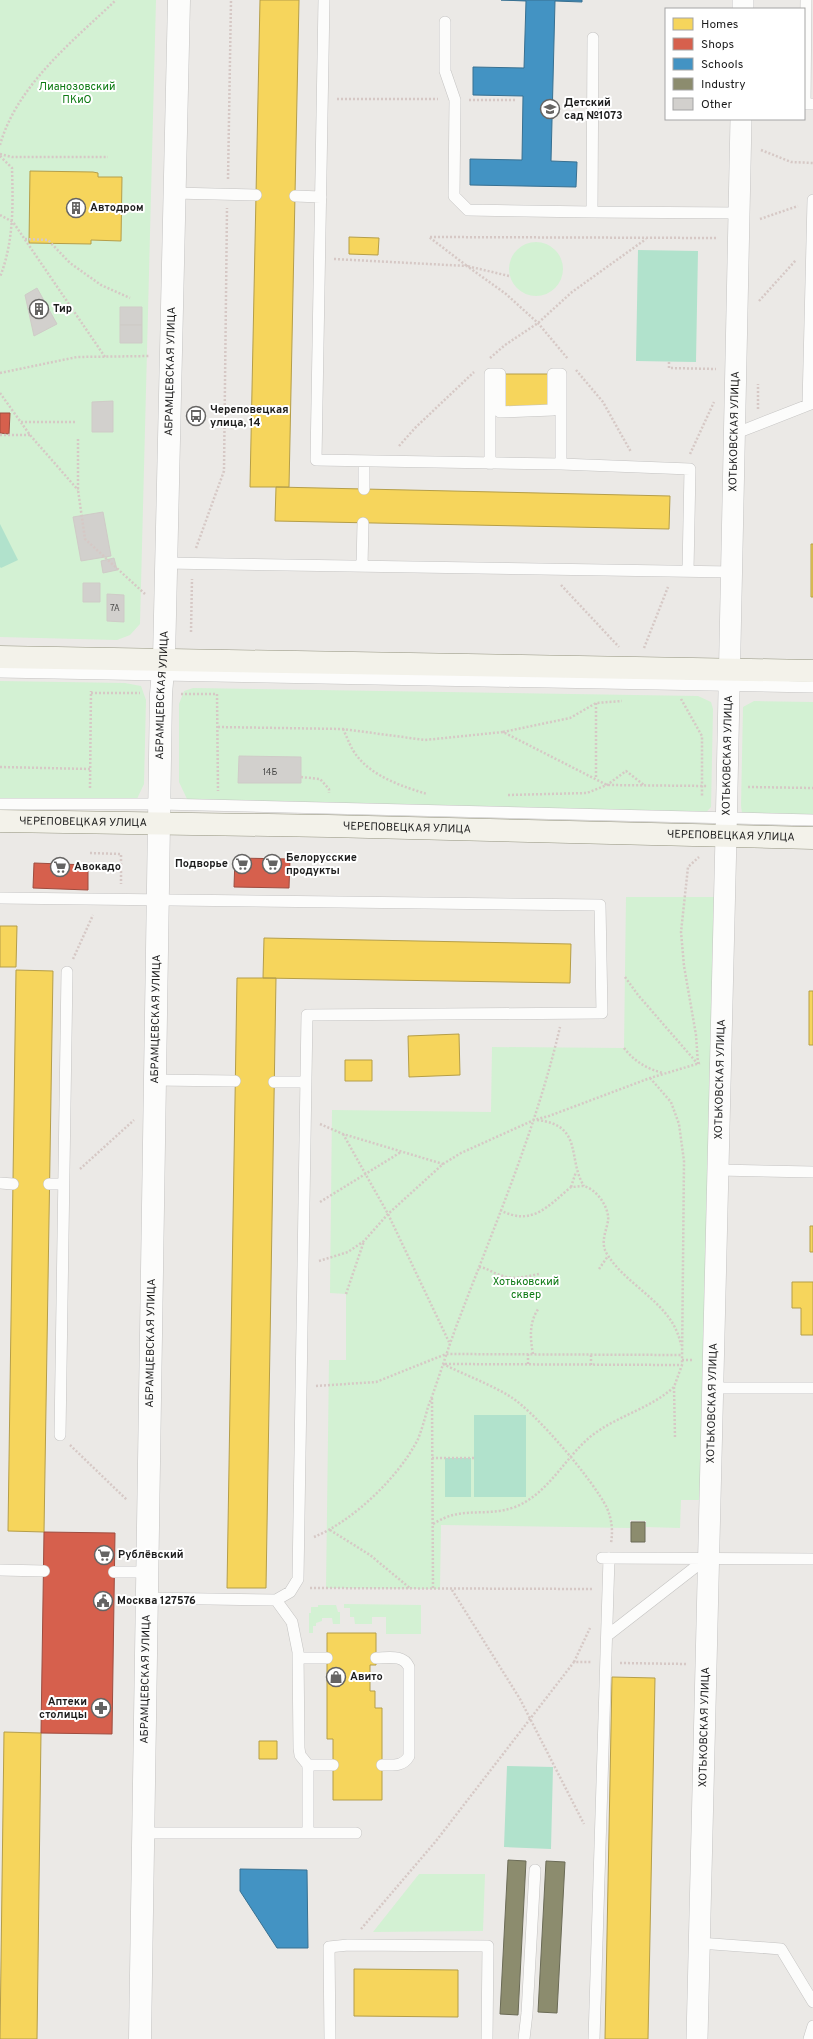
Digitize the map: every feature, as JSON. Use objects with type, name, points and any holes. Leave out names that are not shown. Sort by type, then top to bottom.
[{"type":"main road","points":[[0,657],[163,667],[729,676],[813,671]]},
{"type":"main road","name":"ЧЕРЕПОВЕЦКАЯ УЛИЦА","points":[[0,821],[160,814],[726,827],[813,838]]},
{"type":"street","name":"АБРАМЦЕВСКАЯ УЛИЦА","points":[[140,2039],[158,901],[179,0]]},
{"type":"street","name":"ХОТЬКОВСКАЯ УЛИЦА","points":[[697,2039],[707,1558],[732,572],[741,120]]},
{"type":"lane","points":[[324,0],[316,460],[561,464],[690,469],[688,571]]},
{"type":"lane","points":[[806,0],[805,104],[813,104]]},
{"type":"lane","points":[[445,22],[445,71],[455,100],[454,196],[468,210],[739,213]]},
{"type":"lane","points":[[592,212],[593,38]]},
{"type":"lane","points":[[174,193],[256,195]]},
{"type":"lane","points":[[295,196],[321,197]]},
{"type":"lane","points":[[734,434],[810,404],[812,200]]},
{"type":"lane","points":[[490,464],[490,374],[500,374],[500,412],[553,410],[553,374],[561,374],[561,464]]},
{"type":"lane","points":[[364,461],[364,489]]},
{"type":"lane","points":[[362,566],[363,523]]},
{"type":"lane","points":[[165,563],[732,572]]},
{"type":"lane","points":[[0,672],[163,667]]},
{"type":"lane","points":[[729,676],[813,686]]},
{"type":"lane","name":"ЧЕРЕПОВЕЦКАЯ УЛИЦА","points":[[0,804],[160,814]]},
{"type":"lane","name":"ЧЕРЕПОВЕЦКАЯ УЛИЦА","points":[[726,827],[813,820]]},
{"type":"lane","points":[[0,898],[158,901],[600,904],[602,1013],[307,1015],[298,1579],[290,1592],[276,1600],[146,1598]]},
{"type":"lane","points":[[60,1435],[67,972]]},
{"type":"lane","points":[[155,1090],[236,1081]]},
{"type":"lane","points":[[274,1082],[306,1082]]},
{"type":"lane","points":[[718,1170],[813,1172]]},
{"type":"lane","points":[[0,1184],[13,1184]]},
{"type":"lane","points":[[49,1184],[63,1184]]},
{"type":"lane","points":[[712,1388],[813,1388]]},
{"type":"lane","points":[[594,2039],[608,1635],[609,1589],[606,1558],[813,1558]]},
{"type":"lane","points":[[608,1635],[707,1558]]},
{"type":"lane","points":[[0,1570],[44,1571]]},
{"type":"lane","points":[[114,1572],[147,1572]]},
{"type":"lane","points":[[276,1600],[292,1622],[299,1658],[299,1748],[300,1755],[308,1765],[308,1833]]},
{"type":"lane","points":[[299,1658],[328,1658]]},
{"type":"lane","points":[[376,1658],[400,1658],[404,1660],[409,1667],[409,1756],[404,1763],[399,1765],[382,1765]]},
{"type":"lane","points":[[308,1765],[333,1765]]},
{"type":"lane","points":[[143,1833],[356,1833]]},
{"type":"lane","points":[[524,2039],[527,2013],[535,1870]]},
{"type":"lane","points":[[699,1943],[781,1949],[813,2002]]},
{"type":"lane","points":[[330,2039],[329,1947],[348,1945],[488,1946],[487,2039]]},
{"type":"lane","points":[[809,2039],[813,2026]]},
{"type":"path","points":[[0,145],[13,115],[30,88],[62,53],[116,0]]},
{"type":"path","points":[[191,632],[192,564],[204,522],[224,471],[231,0]]},
{"type":"path","points":[[322,98],[434,99]]},
{"type":"path","points":[[455,100],[517,100]]},
{"type":"path","points":[[761,150],[791,162],[813,163]]},
{"type":"path","points":[[0,155],[12,157],[108,157]]},
{"type":"path","points":[[0,155],[12,168],[13,222],[6,260],[0,277]]},
{"type":"path","points":[[760,219],[812,200]]},
{"type":"path","points":[[0,215],[13,222],[104,357]]},
{"type":"path","points":[[640,468],[603,402],[538,323],[506,294],[429,237],[721,238]]},
{"type":"path","points":[[487,361],[505,345],[538,323],[572,292],[646,238]]},
{"type":"path","points":[[24,239],[48,240],[70,263],[101,285],[130,298]]},
{"type":"path","points":[[759,301],[812,242]]},
{"type":"path","points":[[320,258],[467,266],[509,276]]},
{"type":"path","points":[[0,373],[77,357],[132,355],[170,358]]},
{"type":"path","points":[[669,362],[669,368],[719,369]]},
{"type":"path","points":[[385,461],[415,428],[475,371]]},
{"type":"path","points":[[0,393],[30,435],[78,490]]},
{"type":"path","points":[[683,469],[715,399]]},
{"type":"path","points":[[21,422],[77,422]]},
{"type":"path","points":[[0,435],[30,435]]},
{"type":"path","points":[[78,439],[78,490],[85,539],[145,594]]},
{"type":"path","points":[[545,569],[619,647]]},
{"type":"path","points":[[644,648],[674,571]]},
{"type":"path","points":[[90,794],[91,688]]},
{"type":"path","points":[[216,689],[218,727],[218,792]]},
{"type":"path","points":[[91,693],[142,693]]},
{"type":"path","points":[[181,694],[217,694]]},
{"type":"path","points":[[677,696],[681,699],[702,736],[702,797]]},
{"type":"path","points":[[673,700],[681,699]]},
{"type":"path","points":[[218,727],[343,728],[425,740],[504,732],[570,718],[596,703],[628,701]]},
{"type":"path","points":[[596,703],[596,779]]},
{"type":"path","points":[[343,728],[357,756],[374,771],[402,786],[430,795]]},
{"type":"path","points":[[504,732],[607,785],[813,788]]},
{"type":"path","points":[[0,767],[90,769]]},
{"type":"path","points":[[500,795],[587,793],[607,785],[626,771],[644,785]]},
{"type":"path","points":[[90,853],[121,854],[121,900]]},
{"type":"path","points":[[698,1064],[696,1036],[684,966],[681,932],[688,867],[702,854]]},
{"type":"path","points":[[67,972],[100,900]]},
{"type":"path","points":[[625,977],[638,995],[698,1064]]},
{"type":"path","points":[[299,1544],[330,1530],[346,1519],[377,1492],[397,1471],[418,1439],[450,1342],[534,1120],[564,1013]]},
{"type":"path","points":[[624,1048],[631,1057],[649,1070],[664,1074]]},
{"type":"path","points":[[303,1266],[348,1252],[364,1241],[388,1214],[443,1164],[461,1153],[534,1120],[550,1116],[650,1078],[698,1064]]},
{"type":"path","points":[[650,1078],[671,1102],[678,1124],[684,1161],[682,1365],[674,1387],[675,1438]]},
{"type":"path","points":[[63,1184],[155,1090]]},
{"type":"path","points":[[306,1120],[332,1128],[343,1134],[443,1164]]},
{"type":"path","points":[[534,1120],[551,1122],[561,1128],[569,1138],[577,1166],[578,1177],[584,1186],[594,1192],[603,1202],[608,1214],[604,1249],[608,1256],[632,1282],[652,1298],[662,1310],[679,1336],[682,1355]]},
{"type":"path","points":[[343,1134],[388,1214],[450,1342]]},
{"type":"path","points":[[304,1212],[401,1152]]},
{"type":"path","points":[[500,1210],[510,1215],[524,1217],[543,1212],[571,1187],[575,1178],[577,1166]]},
{"type":"path","points":[[571,1187],[584,1186]]},
{"type":"path","points":[[346,1294],[364,1241]]},
{"type":"path","points":[[599,1269],[608,1256]]},
{"type":"path","points":[[479,1266],[488,1268],[502,1276],[513,1278],[539,1274]]},
{"type":"path","points":[[533,1354],[531,1324],[534,1314],[539,1308]]},
{"type":"path","points":[[301,1386],[376,1382],[446,1354],[682,1355]]},
{"type":"path","points":[[528,1354],[528,1364]]},
{"type":"path","points":[[591,1355],[591,1365]]},
{"type":"path","points":[[443,1364],[682,1365]]},
{"type":"path","points":[[443,1364],[512,1397],[536,1418],[570,1457],[607,1508],[613,1528],[606,1558]]},
{"type":"path","points":[[433,1524],[445,1516],[456,1513],[494,1510],[515,1506],[542,1490],[556,1476],[570,1457],[590,1438],[612,1421],[666,1394],[674,1387]]},
{"type":"path","points":[[432,1396],[433,1589]]},
{"type":"path","points":[[60,1435],[148,1519]]},
{"type":"path","points":[[432,1458],[474,1458]]},
{"type":"path","points":[[330,1530],[370,1554],[412,1589]]},
{"type":"path","points":[[324,1589],[609,1589]]},
{"type":"path","points":[[452,1589],[520,1699],[600,1856]]},
{"type":"path","points":[[348,1945],[436,1841],[529,1718],[574,1662],[593,1622]]},
{"type":"path","points":[[574,1662],[705,1664]]},
{"type":"green space","name":"Лианозовский ПКиО","points":[[0,0],[156,0],[140,624],[130,635],[117,640],[0,637]]},
{"type":"green space","points":[[531,242],[541,242],[551,246],[559,254],[563,264],[563,274],[559,284],[551,292],[541,296],[531,296],[521,292],[513,284],[509,274],[509,264],[513,254],[521,246]]},
{"type":"green space","points":[[638,250],[698,251],[696,362],[636,361]]},
{"type":"green space","points":[[0,524],[18,560],[1,568],[0,567]]},
{"type":"green space","points":[[0,681],[125,683],[141,686],[146,700],[144,784],[136,801],[0,804]]},
{"type":"green space","points":[[193,688],[698,696],[711,702],[713,709],[711,807],[700,819],[187,799],[179,782],[179,704],[184,691]]},
{"type":"green space","points":[[754,701],[813,702],[813,819],[742,813],[743,707]]},
{"type":"green space","name":"Хотьковский сквер","points":[[626,897],[714,897],[700,1500],[681,1500],[680,1528],[646,1527],[646,1521],[630,1520],[630,1528],[441,1525],[440,1589],[326,1588],[329,1360],[346,1360],[346,1294],[330,1293],[332,1110],[491,1112],[492,1047],[624,1048]]},
{"type":"green space","points":[[474,1415],[526,1415],[526,1497],[474,1497]]},
{"type":"green space","points":[[445,1458],[471,1458],[471,1497],[445,1497]]},
{"type":"green space","points":[[344,1604],[421,1605],[421,1634],[386,1634],[386,1617],[372,1617],[372,1624],[355,1624],[354,1617],[350,1617],[350,1608],[344,1608]]},
{"type":"green space","points":[[318,1605],[336,1605],[338,1612],[340,1612],[340,1624],[333,1624],[332,1618],[322,1618],[322,1621],[316,1623],[316,1626],[313,1626],[313,1633],[309,1633],[309,1613],[311,1613],[311,1607],[318,1607]]},
{"type":"green space","points":[[507,1766],[553,1767],[551,1849],[504,1847]]},
{"type":"green space","points":[[419,1874],[485,1874],[483,1931],[373,1932]]},
{"type":"building: Homes","points":[[260,0],[299,0],[289,487],[250,487]]},
{"type":"building: Homes","name":"Автодром","points":[[30,171],[93,172],[98,173],[98,177],[122,177],[121,241],[91,240],[91,244],[29,243]]},
{"type":"building: Homes","points":[[349,237],[379,238],[378,255],[349,254]]},
{"type":"building: Homes","points":[[501,374],[552,374],[551,409],[501,410]]},
{"type":"building: Homes","points":[[276,487],[670,496],[669,529],[275,521]]},
{"type":"building: Homes","points":[[811,544],[813,544],[813,597],[811,597]]},
{"type":"building: Homes","points":[[0,926],[17,926],[16,967],[0,967]]},
{"type":"building: Homes","points":[[264,938],[571,944],[570,983],[263,978]]},
{"type":"building: Homes","points":[[16,970],[53,971],[44,1532],[8,1531]]},
{"type":"building: Homes","points":[[237,978],[276,978],[266,1588],[227,1588]]},
{"type":"building: Homes","points":[[809,991],[813,991],[813,1045],[809,1045]]},
{"type":"building: Homes","points":[[459,1034],[460,1075],[409,1077],[408,1036]]},
{"type":"building: Homes","points":[[345,1060],[372,1060],[372,1081],[345,1081]]},
{"type":"building: Homes","points":[[810,1226],[813,1226],[813,1252],[810,1252]]},
{"type":"building: Homes","points":[[792,1282],[813,1282],[813,1335],[801,1335],[801,1308],[792,1308]]},
{"type":"building: Homes","points":[[327,1633],[376,1633],[376,1665],[370,1665],[370,1691],[375,1691],[375,1708],[382,1708],[382,1800],[333,1800],[333,1739],[327,1739]]},
{"type":"building: Homes","points":[[612,1677],[655,1678],[648,2039],[605,2039]]},
{"type":"building: Homes","points":[[4,1732],[41,1733],[37,2039],[0,2039]]},
{"type":"building: Homes","points":[[259,1741],[277,1741],[277,1759],[259,1759]]},
{"type":"building: Homes","points":[[354,1969],[458,1970],[458,2017],[354,2016]]},
{"type":"building: Shops","points":[[0,413],[10,413],[9,434],[0,433]]},
{"type":"building: Shops","points":[[235,858],[290,859],[289,888],[234,887]]},
{"type":"building: Shops","points":[[34,863],[88,865],[88,890],[33,888]]},
{"type":"building: Shops","points":[[44,1532],[115,1533],[112,1734],[41,1733]]},
{"type":"building: Schools","points":[[501,0],[582,0],[582,2],[555,1],[551,161],[577,162],[576,187],[470,185],[470,159],[522,160],[523,96],[473,95],[473,67],[524,68],[526,1]]},
{"type":"building: Schools","points":[[240,1869],[307,1870],[308,1948],[277,1948],[240,1891]]},
{"type":"building: Industry","points":[[631,1522],[645,1522],[645,1542],[631,1542]]},
{"type":"building: Industry","points":[[508,1860],[526,1861],[518,2015],[500,2014]]},
{"type":"building: Industry","points":[[546,1861],[565,1862],[557,2013],[538,2012]]},
{"type":"building: Other","name":"Тир","points":[[37,288],[57,324],[34,336],[25,295]]},
{"type":"building: Other","points":[[120,307],[142,307],[142,325],[120,325]]},
{"type":"building: Other","points":[[120,325],[142,325],[142,343],[120,343]]},
{"type":"building: Other","points":[[113,401],[113,432],[92,432],[92,402]]},
{"type":"building: Other","points":[[103,512],[111,556],[81,561],[73,517]]},
{"type":"building: Other","points":[[114,558],[117,570],[103,573],[101,561]]},
{"type":"building: Other","points":[[83,583],[100,583],[100,602],[83,602]]},
{"type":"building: Other","points":[[107,594],[124,595],[124,622],[107,621]]},
{"type":"building: Other","points":[[239,756],[301,757],[301,783],[238,783]]},
{"type":"place","name":"Детский сад №1073","points":[[550,109]]},
{"type":"place","name":"Автодром","points":[[76,208]]},
{"type":"place","name":"Тир","points":[[39,309]]},
{"type":"place","name":"Череповецкая улица, 14","points":[[196,416]]},
{"type":"place","name":"Подворье","points":[[242,864]]},
{"type":"place","name":"Белорусские продукты","points":[[272,864]]},
{"type":"place","name":"Авокадо","points":[[60,867]]},
{"type":"place","name":"Рублёвский","points":[[104,1555]]},
{"type":"place","name":"Москва 127576","points":[[103,1601]]},
{"type":"place","name":"Авито","points":[[336,1677]]},
{"type":"place","name":"Аптеки столицы","points":[[101,1708]]}]
